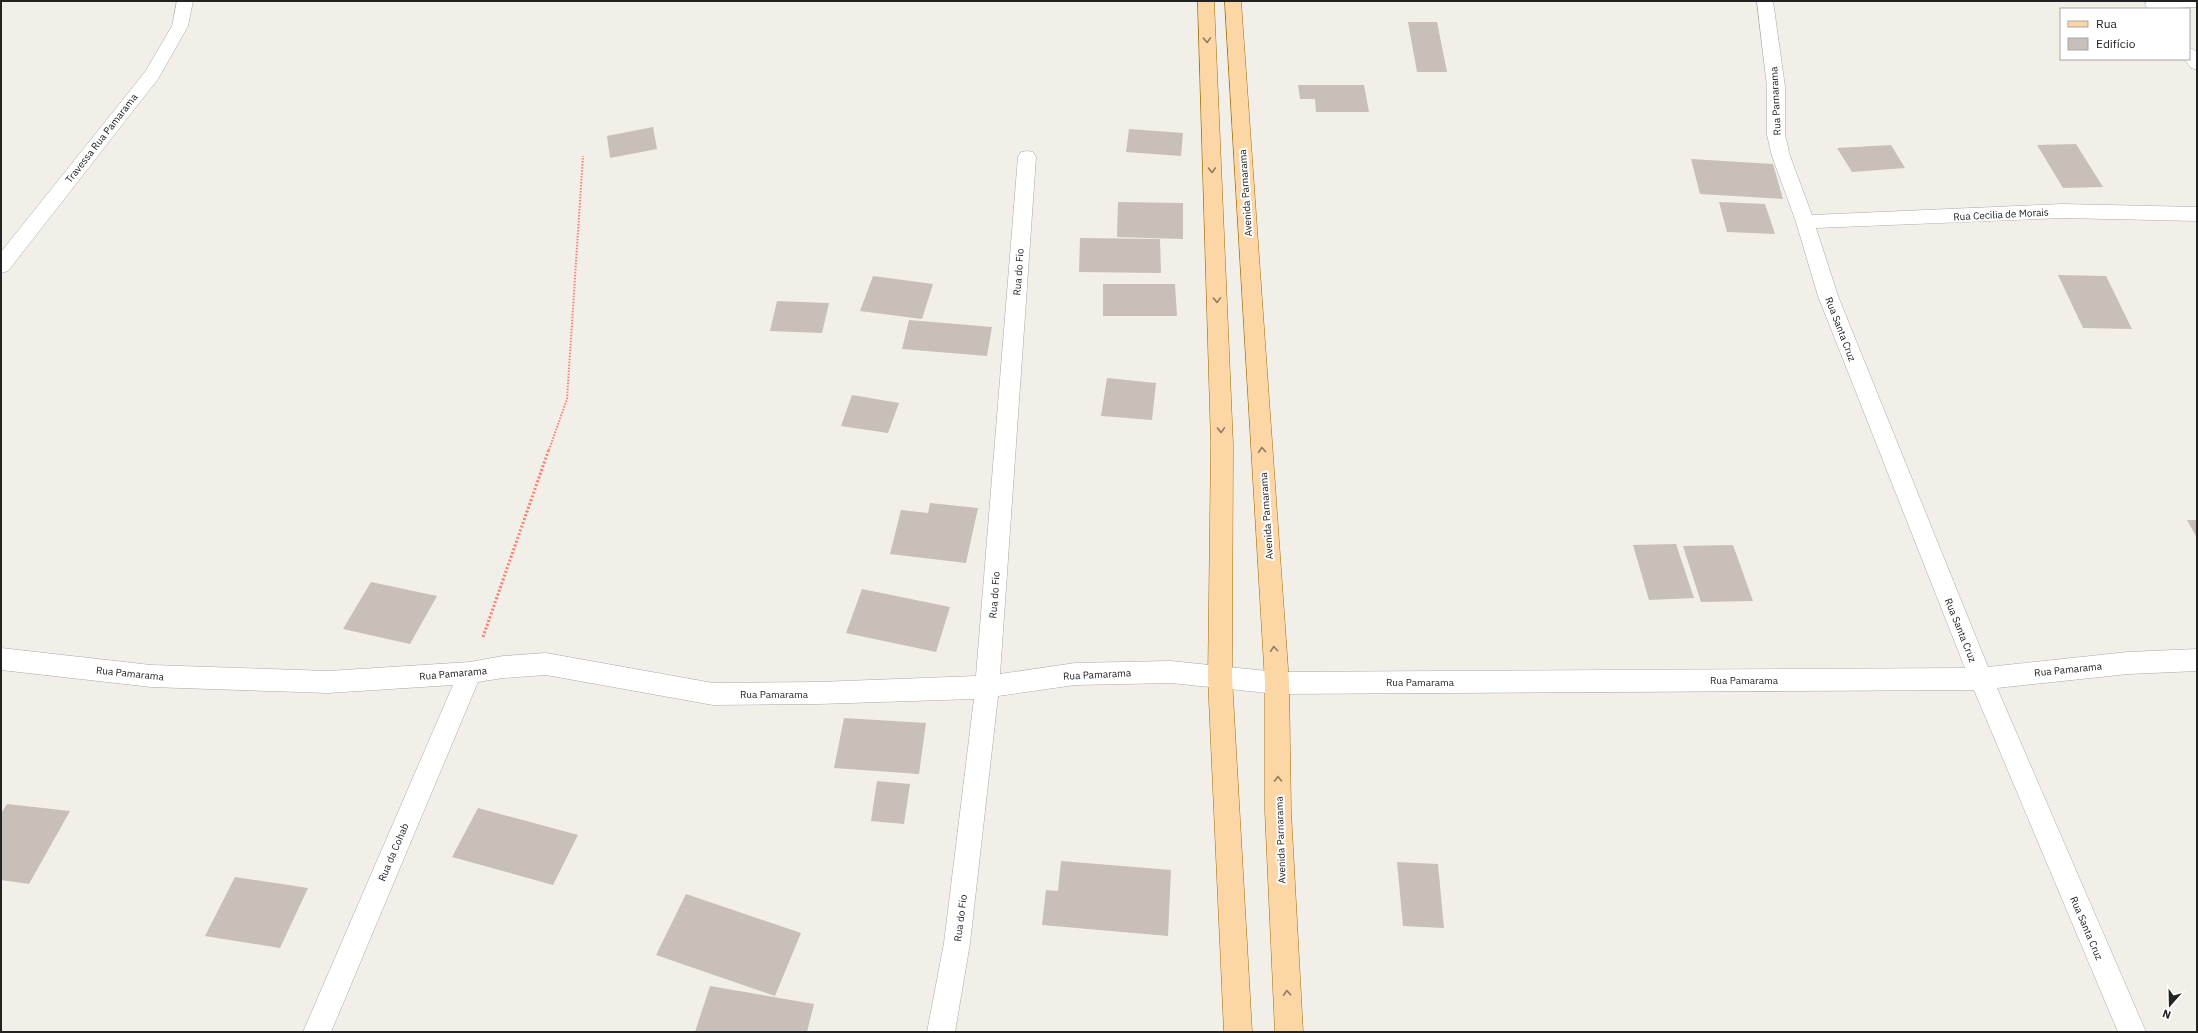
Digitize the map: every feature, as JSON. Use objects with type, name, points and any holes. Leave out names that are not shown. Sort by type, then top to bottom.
[{"type":"main road","points":[[1206,1],[1222,445],[1220,678],[1238,1032]]},
{"type":"main road","name":"Avenida Parnarama","points":[[1233,1],[1277,683],[1278,812],[1289,1032]]},
{"type":"street","name":"Travessa Rua Pamarama","points":[[2,265],[152,75],[180,26],[185,1]]},
{"type":"street","name":"Rua Parnarama","points":[[1765,1],[1776,87],[1776,135],[1781,156],[1805,222]]},
{"type":"street","points":[[2153,5],[2197,2]]},
{"type":"street","points":[[2190,54],[2197,64]]},
{"type":"street","name":"Rua do Fio","points":[[941,1032],[958,943],[987,687],[1027,157]]},
{"type":"street","name":"Rua Cecilia de Morais","points":[[1805,222],[2062,211],[2197,214]]},
{"type":"street","name":"Rua Santa Cruz","points":[[1805,222],[1828,296],[1925,543],[1981,679],[2132,1032]]},
{"type":"street","name":"Rua Pamarama","points":[[1,659],[151,676],[328,682],[470,673],[503,667],[546,664],[714,694],[818,694],[987,687],[1075,674],[1171,672],[1277,683],[1981,679],[2128,663],[2197,660]]},
{"type":"street","name":"Rua da Cohab","points":[[317,1032],[470,673]]},
{"type":"path","points":[[470,673],[567,399],[583,156]]},
{"type":"building","points":[[1408,22],[1437,22],[1447,72],[1417,72]]},
{"type":"building","points":[[1298,85],[1364,85],[1369,112],[1316,112],[1315,99],[1300,99]]},
{"type":"building","points":[[653,127],[657,149],[610,158],[607,136]]},
{"type":"building","points":[[1129,129],[1183,133],[1181,156],[1126,152]]},
{"type":"building","points":[[2076,144],[2103,187],[2063,188],[2037,145]]},
{"type":"building","points":[[1891,145],[1905,168],[1852,172],[1837,148]]},
{"type":"building","points":[[1691,159],[1773,164],[1783,199],[1700,194]]},
{"type":"building","points":[[1118,202],[1183,203],[1183,239],[1117,237]]},
{"type":"building","points":[[1719,202],[1765,204],[1775,234],[1727,232]]},
{"type":"building","points":[[1080,238],[1160,239],[1161,273],[1079,272]]},
{"type":"building","points":[[2058,275],[2106,276],[2132,329],[2083,328]]},
{"type":"building","points":[[873,276],[933,284],[922,319],[860,311]]},
{"type":"building","points":[[1103,284],[1175,284],[1177,316],[1103,316]]},
{"type":"building","points":[[777,301],[829,303],[822,333],[770,331]]},
{"type":"building","points":[[909,320],[992,327],[987,356],[902,349]]},
{"type":"building","points":[[1107,378],[1156,383],[1152,420],[1101,416]]},
{"type":"building","points":[[852,395],[899,403],[888,433],[841,426]]},
{"type":"building","points":[[930,503],[978,508],[966,563],[890,554],[901,510],[928,513]]},
{"type":"building","points":[[2187,520],[2197,520],[2197,538]]},
{"type":"building","points":[[1676,544],[1694,598],[1649,600],[1633,545]]},
{"type":"building","points":[[1733,545],[1753,601],[1701,602],[1683,546]]},
{"type":"building","points":[[371,582],[437,596],[410,644],[343,629]]},
{"type":"building","points":[[862,589],[950,607],[936,652],[846,633]]},
{"type":"building","points":[[844,718],[926,723],[919,774],[834,768]]},
{"type":"building","points":[[877,781],[910,784],[904,824],[871,821]]},
{"type":"building","points":[[7,804],[70,811],[29,884],[1,880],[1,814]]},
{"type":"building","points":[[478,808],[578,835],[553,885],[452,857]]},
{"type":"building","points":[[1061,861],[1171,870],[1168,936],[1042,925],[1046,890],[1058,891]]},
{"type":"building","points":[[1397,862],[1438,864],[1444,928],[1403,926]]},
{"type":"building","points":[[235,877],[308,888],[280,948],[205,936]]},
{"type":"building","points":[[686,894],[801,933],[775,996],[656,955]]},
{"type":"building","points":[[710,986],[814,1004],[807,1032],[695,1032]]}]
